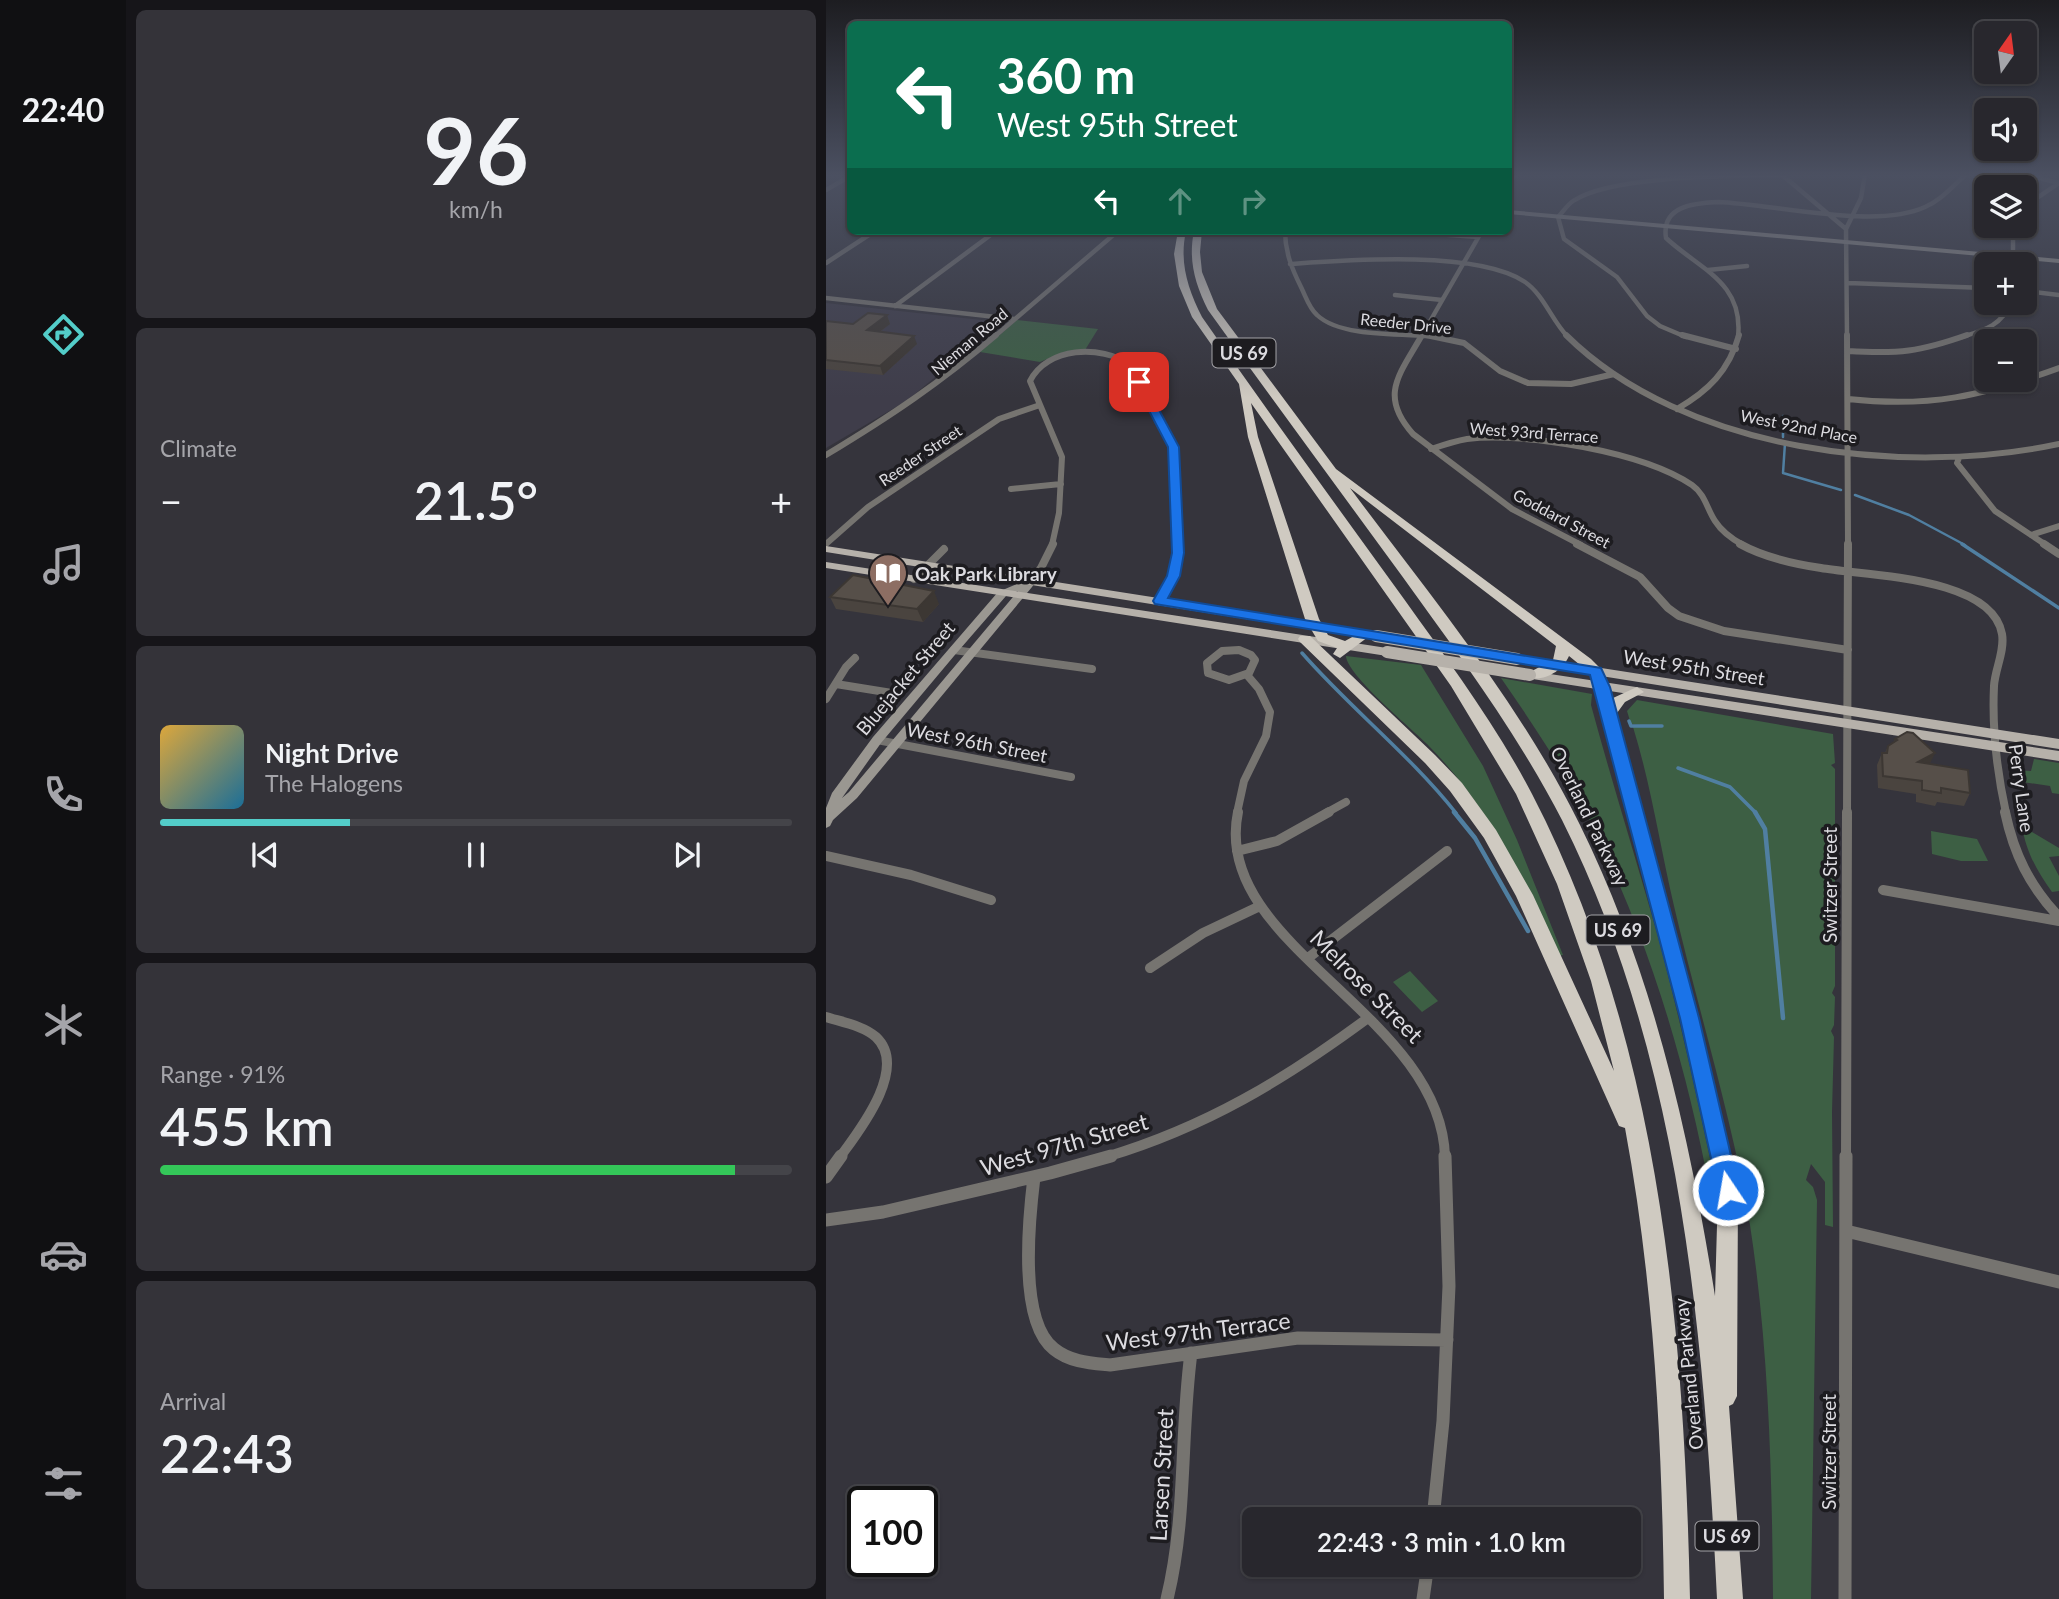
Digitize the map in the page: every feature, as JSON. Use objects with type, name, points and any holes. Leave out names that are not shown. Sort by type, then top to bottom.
[{"type":"highway","name":"Overland Parkway","points":[[1180,249],[1178,262],[1184,289],[1197,317],[1456,682],[1525,796],[1563,881],[1594,966],[1619,1052],[1639,1147],[1655,1249],[1666,1346],[1674,1460],[1677,1599]]},
{"type":"highway","name":"Overland Parkway","points":[[1196,249],[1195,258],[1206,299],[1485,680],[1523,738],[1573,828],[1617,929],[1649,1031],[1684,1174],[1711,1343],[1724,1472],[1730,1599]]},
{"type":"highway","points":[[1241,380],[1254,437],[1315,625],[1323,638],[1346,646]]},
{"type":"highway","points":[[1324,463],[1596,671],[1603,687],[1699,1056],[1728,1190],[1724,1472]]},
{"type":"highway","points":[[1339,670],[1338,662],[1346,646],[1371,635]]},
{"type":"highway","points":[[1305,639],[1456,787],[1490,834],[1524,895],[1639,1147]]},
{"type":"highway","points":[[1532,675],[1559,665],[1563,658],[1563,645]]},
{"type":"highway","points":[[1610,713],[1620,699],[1637,692]]},
{"type":"main road","name":"West 95th Street","points":[[826,547],[1596,671],[1847,718]]},
{"type":"main road","name":"West 95th Street","points":[[826,565],[1637,692],[1997,740],[2059,744]]},
{"type":"main road","name":"West 95th Street","points":[[1997,740],[2059,756]]},
{"type":"street","points":[[826,263],[848,249]]},
{"type":"street","points":[[895,306],[972,249]]},
{"type":"street","name":"Nieman Road","points":[[826,456],[929,391],[1097,249]]},
{"type":"street","name":"Reeder Drive","points":[[1288,249],[1290,264],[1315,313],[1324,321],[1356,330],[1422,334],[1468,344],[1483,353],[1502,373],[1534,384],[1569,385],[1614,374]]},
{"type":"street","name":"Goddard Street","points":[[1472,249],[1397,377],[1393,396],[1403,422],[1431,449],[1512,509],[1640,577],[1668,608],[1679,616],[1724,631],[1848,650]]},
{"type":"street","points":[[1577,249],[1617,277],[1652,321],[1681,337],[1736,349]]},
{"type":"street","points":[[1677,409],[1706,390],[1718,378],[1736,349],[1740,334],[1737,310],[1723,285],[1709,270],[1679,249]]},
{"type":"street","name":"Switzer Street","points":[[1845,1599],[1847,249]]},
{"type":"street","points":[[1920,249],[1974,253]]},
{"type":"street","points":[[2037,259],[2059,261]]},
{"type":"street","name":"West 92nd Place","points":[[1290,264],[1389,261],[1462,265],[1494,270],[1528,283],[1565,334],[1640,392],[1677,409],[1777,440],[1894,456],[1959,458],[2001,455],[2059,444]]},
{"type":"street","points":[[1709,270],[1747,265]]},
{"type":"street","points":[[1848,283],[1974,288]]},
{"type":"street","points":[[2037,292],[2059,295]]},
{"type":"street","points":[[1395,295],[1442,300]]},
{"type":"street","points":[[826,298],[1014,319]]},
{"type":"street","points":[[1848,351],[1894,354],[1927,349],[1992,327],[2007,315]]},
{"type":"street","name":"Bluejacket Street","points":[[827,821],[853,795],[1043,568],[1055,544],[1062,457],[1031,381],[1034,371],[1060,356],[1090,352],[1110,354],[1126,360],[1174,447],[1178,553],[1174,576],[1160,601]]},
{"type":"street","points":[[1849,398],[1905,403],[1958,400],[1994,392],[2059,368]]},
{"type":"street","name":"Reeder Street","points":[[826,547],[868,507],[988,426],[1010,414],[1040,405]]},
{"type":"street","name":"West 93rd Terrace","points":[[1431,449],[1473,439],[1602,451],[1687,481],[1705,499],[1719,526],[1750,549],[1783,560],[1939,585],[1969,596],[1992,614],[2002,632],[1994,687],[1997,740]]},
{"type":"street","points":[[1959,458],[1957,463],[1984,500],[2059,554]]},
{"type":"street","points":[[1012,489],[1061,484]]},
{"type":"street","points":[[2031,535],[2059,526]]},
{"type":"street","points":[[914,579],[944,549]]},
{"type":"street","name":"Bluejacket Street","points":[[827,821],[838,793],[877,740],[1002,594],[1031,581]]},
{"type":"street","points":[[954,650],[1092,668]]},
{"type":"street","name":"Melrose Street","points":[[1222,651],[1246,652],[1255,660],[1252,671],[1247,675],[1233,680],[1218,679],[1208,673],[1207,663],[1222,651]]},
{"type":"street","points":[[826,699],[846,667],[855,658]]},
{"type":"street","name":"Melrose Street","points":[[1247,675],[1266,700],[1270,722],[1238,802],[1235,825],[1237,851],[1247,883],[1272,923],[1391,1038],[1413,1065],[1438,1118],[1445,1150],[1448,1206],[1447,1340],[1434,1507]]},
{"type":"street","points":[[836,684],[898,694]]},
{"type":"street","name":"West 96th Street","points":[[877,740],[1071,777]]},
{"type":"street","name":"Perry Lane","points":[[1997,740],[2009,832],[2016,855],[2029,880],[2059,919]]},
{"type":"street","points":[[1237,851],[1277,841],[1346,802]]},
{"type":"street","points":[[1308,958],[1447,851]]},
{"type":"street","points":[[826,856],[911,875],[990,900]]},
{"type":"street","points":[[1884,890],[2059,919]]},
{"type":"street","points":[[1150,968],[1203,933],[1260,906]]},
{"type":"street","points":[[826,1017],[877,1038],[885,1049],[889,1062],[888,1077],[881,1093],[826,1177]]},
{"type":"street","name":"West 97th Street","points":[[826,1220],[1034,1177],[1092,1163],[1147,1145],[1205,1120],[1305,1065],[1368,1018]]},
{"type":"street","name":"West 97th Terrace","points":[[1034,1177],[1030,1209],[1032,1313],[1040,1333],[1066,1358],[1084,1364],[1110,1365],[1298,1338],[1447,1340]]},
{"type":"street","points":[[1846,1231],[2059,1283]]},
{"type":"street","name":"Larsen Street","points":[[1167,1599],[1181,1538],[1186,1384],[1191,1353]]},
{"type":"street","points":[[1423,1599],[1426,1577]]},
{"type":"shaded area","points":[[826,303],[1000,322],[908,400],[826,448]]},
{"type":"green space","points":[[1017,320],[1098,329],[1085,350],[1059,354],[1040,362],[980,352]]},
{"type":"green space","points":[[1346,656],[1421,665],[1483,766],[1517,840],[1563,955],[1558,956],[1517,871],[1468,792],[1427,744],[1368,688],[1349,665]]},
{"type":"green space","points":[[1501,678],[1592,694],[1591,705],[1672,992],[1717,1191],[1710,1191],[1691,1101],[1666,1013],[1619,884],[1566,778]]},
{"type":"green space","points":[[1637,700],[1833,734],[1833,1227],[1825,1225],[1825,1182],[1811,1164],[1806,1180],[1813,1187],[1817,1200],[1811,1599],[1773,1599],[1768,1412],[1750,1225],[1725,1105],[1674,906],[1633,727],[1664,727],[1631,724],[1627,711]]},
{"type":"green space","points":[[2034,759],[2059,763],[2059,794],[2052,793],[2050,786],[2016,781],[2014,770],[2031,771]]},
{"type":"green space","points":[[2022,826],[2059,848],[2059,856],[2049,857],[2059,876],[2059,891],[2052,892],[2037,869],[2029,853]]},
{"type":"green space","points":[[1931,831],[1977,839],[1988,861],[1961,861],[1932,854]]},
{"type":"green space","points":[[1410,971],[1438,1001],[1422,1012],[1393,982]]},
{"type":"building","points":[[868,313],[887,315],[867,330],[914,336],[880,366],[826,360],[826,321],[853,324]]},
{"type":"building","points":[[853,575],[934,591],[917,609],[830,597]]},
{"type":"building","points":[[1907,732],[1913,733],[1935,753],[1918,762],[1968,770],[1970,793],[1941,788],[1941,793],[1922,790],[1922,781],[1883,776],[1882,753],[1887,753],[1888,746]]},
{"type":"waterway","points":[[1783,416],[1783,437]]},
{"type":"waterway","points":[[1785,443],[1783,473],[1841,490]]},
{"type":"waterway","points":[[1855,495],[1909,515],[1965,545]]},
{"type":"waterway","points":[[1962,544],[2059,608]]},
{"type":"waterway","points":[[1302,653],[1419,771],[1456,813]]},
{"type":"waterway","points":[[1629,721],[1631,726],[1662,726]]},
{"type":"waterway","points":[[1678,768],[1730,787],[1755,812]]},
{"type":"waterway","points":[[1454,812],[1475,838],[1528,931]]},
{"type":"waterway","points":[[1755,812],[1765,829],[1783,1018]]},
{"type":"place","name":"Oak Park Library","points":[[888,607]]},
{"type":"route","points":[[1139,382],[1174,447],[1177,564],[1169,587],[1160,601],[1596,671],[1603,687],[1689,1018],[1713,1113],[1728,1190]]}]
